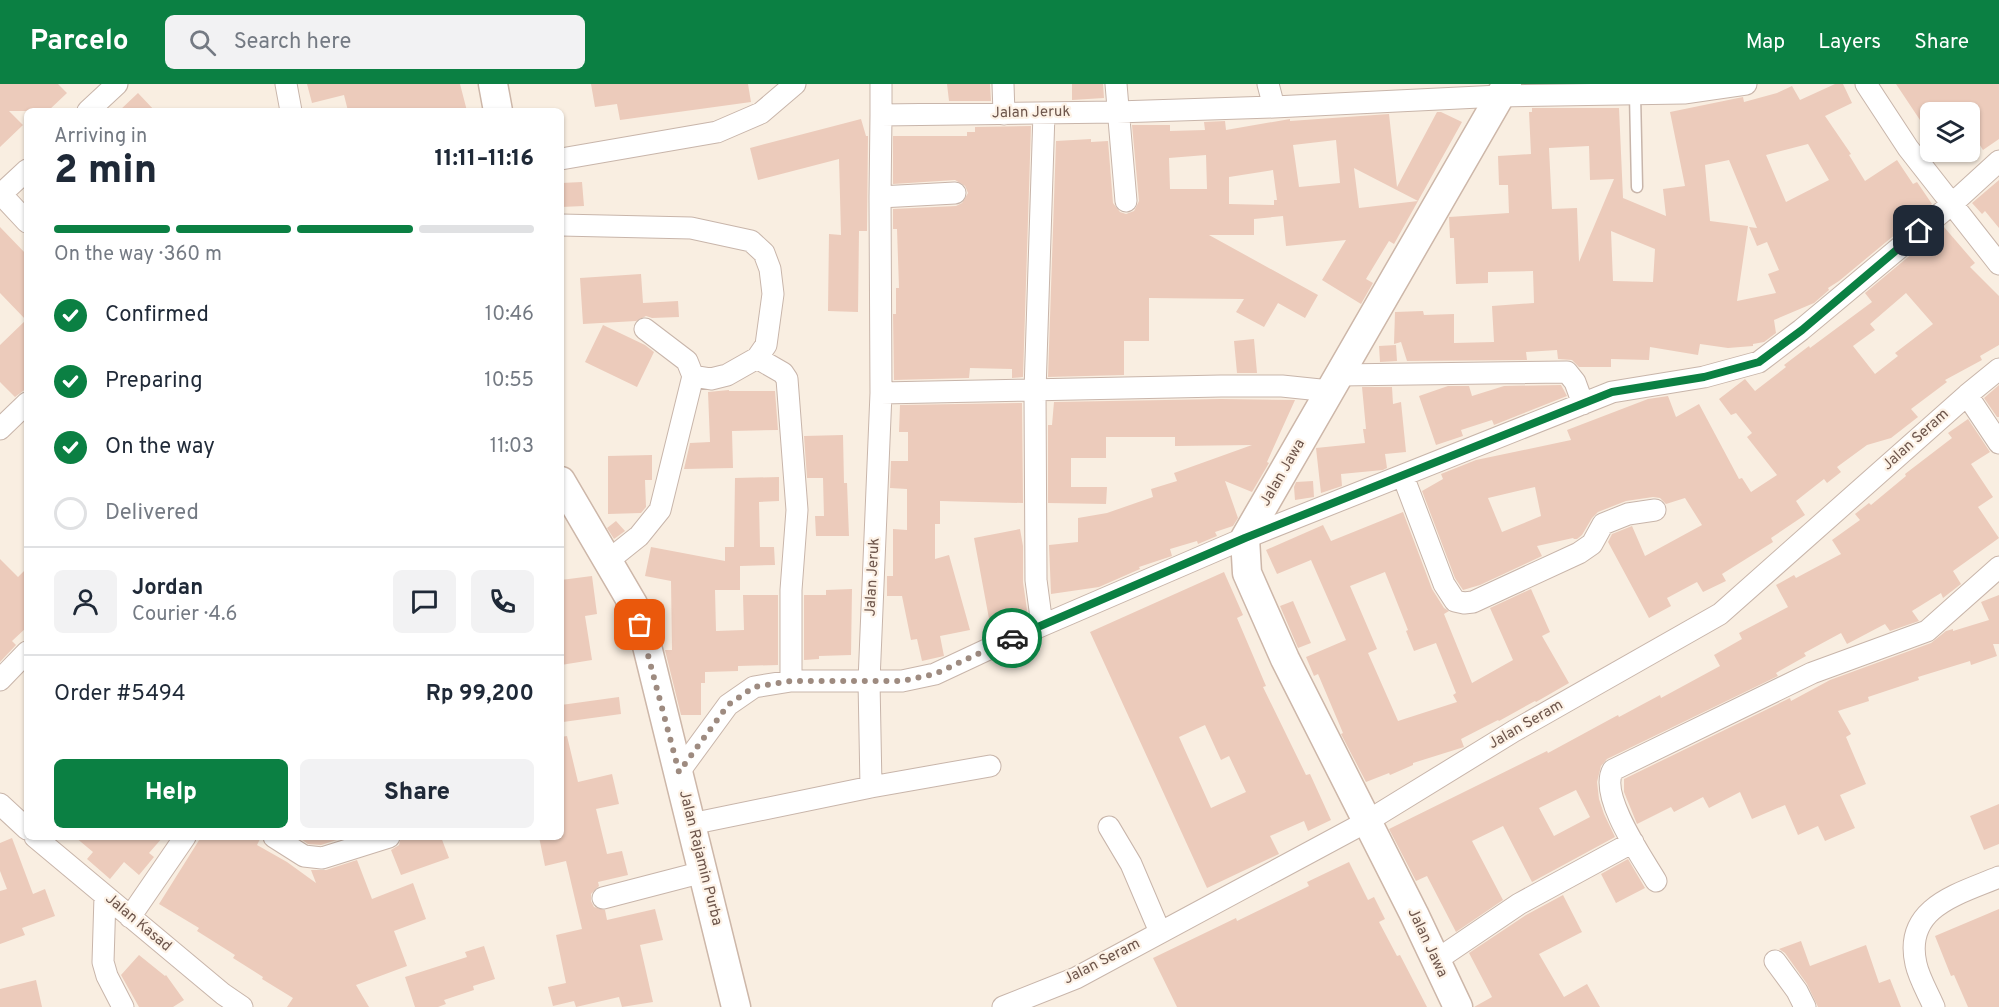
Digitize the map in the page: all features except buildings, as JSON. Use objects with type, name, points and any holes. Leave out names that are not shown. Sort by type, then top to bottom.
[{"type":"street","points":[[91,108],[117,84]]},
{"type":"street","points":[[286,84],[290,108]]},
{"type":"street","points":[[493,84],[497,108]]},
{"type":"street","points":[[564,158],[717,132],[761,113],[795,84]]},
{"type":"street","points":[[881,84],[881,115]]},
{"type":"street","points":[[1003,84],[1004,114]]},
{"type":"street","points":[[1116,84],[1126,201]]},
{"type":"street","points":[[1268,84],[1274,107]]},
{"type":"street","name":"Jalan Jeruk","points":[[872,787],[869,681],[881,393],[881,115],[1117,112],[1274,107],[1503,90],[1635,94],[1684,93],[1746,84]]},
{"type":"street","points":[[1866,84],[1908,148],[1999,264]]},
{"type":"street","name":"Jalan Jawa","points":[[1458,1007],[1414,914],[1285,659],[1247,573],[1245,538],[1503,90]]},
{"type":"street","points":[[1042,626],[1036,580],[1035,391],[1044,113]]},
{"type":"street","points":[[679,772],[728,705],[754,687],[791,681],[902,681],[935,674],[1245,538],[1612,392],[1704,377],[1759,362],[1802,330],[1953,203],[1999,161]]},
{"type":"street","points":[[24,173],[0,194],[24,219]]},
{"type":"street","points":[[880,197],[955,193]]},
{"type":"street","points":[[564,225],[691,228],[751,241],[764,253],[770,269],[773,294],[766,345],[758,358],[727,375],[711,379],[693,376]]},
{"type":"street","points":[[609,561],[639,536],[660,510],[693,376],[687,361],[645,329]]},
{"type":"street","points":[[758,358],[783,373],[787,379],[796,510],[790,590],[791,681]]},
{"type":"street","name":"Jalan Seram","points":[[1003,1007],[1076,978],[1366,822],[1524,725],[1720,614],[1999,369]]},
{"type":"street","points":[[881,393],[1282,386],[1567,372],[1575,382],[1583,404]]},
{"type":"street","points":[[1967,395],[1999,443]]},
{"type":"street","points":[[0,429],[24,406]]},
{"type":"street","points":[[1402,476],[1444,584],[1455,601],[1464,603],[1473,602],[1579,553],[1592,544],[1603,524],[1628,514],[1655,510]]},
{"type":"street","name":"Jalan Rajamin Purba","points":[[564,486],[633,604],[679,772],[736,1007]]},
{"type":"street","points":[[1656,881],[1619,819],[1609,786],[1613,770],[1812,673],[1927,631],[1999,567]]},
{"type":"street","points":[[0,680],[24,655]]},
{"type":"street","points":[[691,824],[872,787],[990,766]]},
{"type":"street","points":[[0,804],[24,826]]},
{"type":"street","points":[[1110,827],[1131,864],[1160,932]]},
{"type":"street","name":"Jalan Kasad","points":[[39,840],[242,1007]]},
{"type":"street","points":[[130,917],[183,840]]},
{"type":"street","points":[[279,840],[303,856],[322,858],[379,840]]},
{"type":"street","points":[[1436,961],[1519,904],[1633,842]]},
{"type":"street","points":[[603,898],[703,872]]},
{"type":"street","points":[[1934,1007],[1916,965],[1914,943],[1919,927],[1939,903],[1999,877]]},
{"type":"street","points":[[105,896],[103,962],[107,976],[123,1007]]},
{"type":"street","points":[[1774,961],[1797,991],[1805,1007]]},
{"type":"lane","points":[[1635,94],[1637,187]]},
{"type":"way so far","points":[[640,625],[679,772],[728,705],[754,687],[791,681],[902,681],[935,674],[1012,638]]},
{"type":"route","points":[[1012,638],[1245,538],[1612,392],[1704,377],[1759,362],[1802,330],[1919,231]]}]
